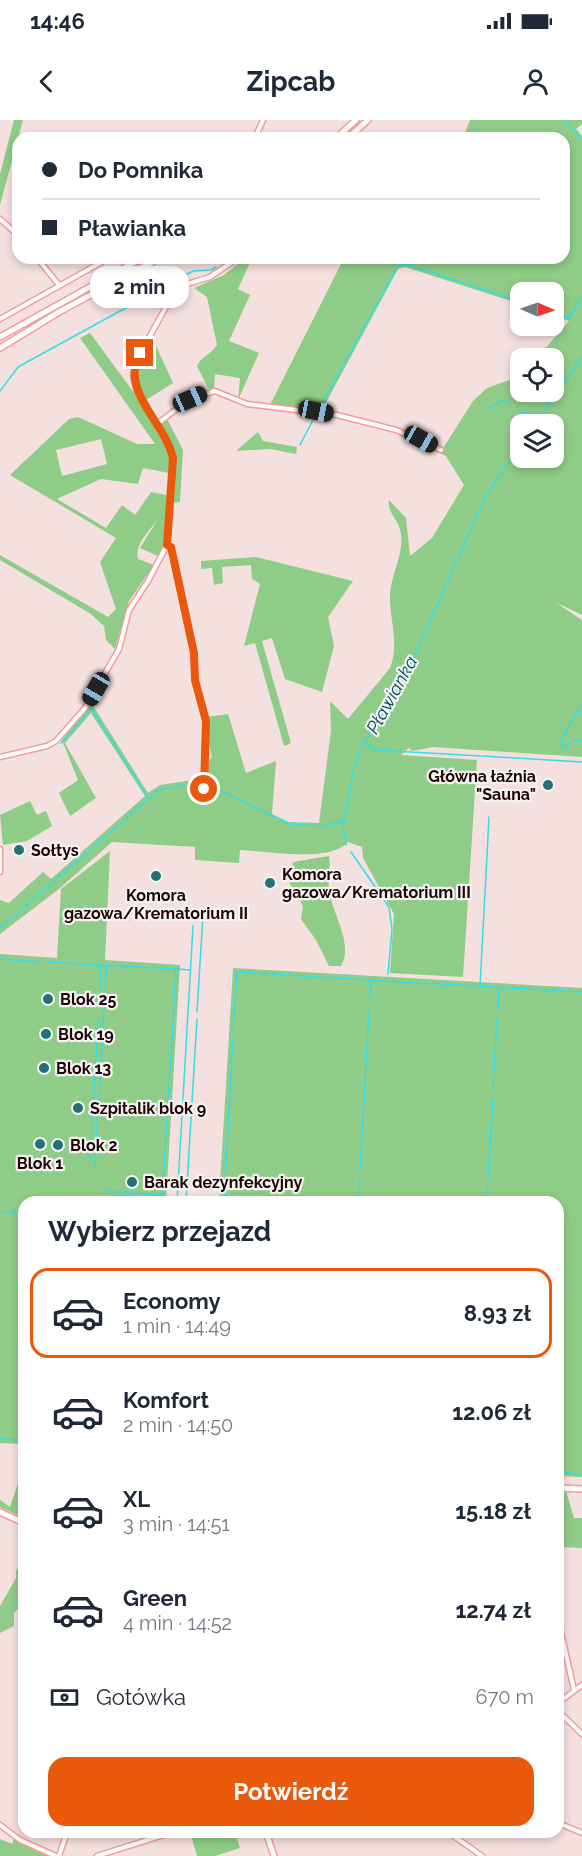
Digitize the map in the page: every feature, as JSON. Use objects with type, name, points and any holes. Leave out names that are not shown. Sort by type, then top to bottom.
[{"type":"street","points":[[343,132],[356,120]]},
{"type":"street","points":[[355,132],[368,120]]},
{"type":"street","points":[[0,219],[12,230]]},
{"type":"street","points":[[42,264],[59,285]]},
{"type":"street","points":[[0,319],[98,264]]},
{"type":"street","points":[[0,337],[131,264]]},
{"type":"street","points":[[0,348],[59,312],[149,264]]},
{"type":"street","points":[[0,756],[47,746],[56,741],[85,708],[119,649],[129,610],[167,545],[173,458],[170,447],[137,392],[133,376],[136,361],[177,287],[210,277],[229,264]]},
{"type":"street","points":[[157,424],[190,399],[214,392],[247,404],[338,415],[404,433],[441,450]]},
{"type":"street","points":[[167,545],[171,547],[178,572],[194,653],[195,680],[206,721],[204,789]]},
{"type":"street","points":[[0,849],[0,872]]},
{"type":"street","points":[[564,1488],[582,1489]]},
{"type":"street","points":[[0,1512],[18,1520]]},
{"type":"street","points":[[564,1646],[574,1690]]},
{"type":"street","points":[[564,1698],[582,1685]]},
{"type":"street","points":[[564,1717],[582,1734]]},
{"type":"street","points":[[0,1825],[20,1840],[57,1856],[64,1838]]},
{"type":"street","points":[[564,1826],[582,1833]]},
{"type":"street","points":[[97,1856],[154,1838]]},
{"type":"street","points":[[268,1838],[274,1856]]},
{"type":"street","points":[[456,1838],[482,1856]]},
{"type":"green space","points":[[14,120],[23,120],[20,132],[12,132],[12,161],[0,205],[0,174]]},
{"type":"green space","points":[[470,120],[582,120],[582,124],[576,129],[582,136],[582,615],[555,602],[582,620],[582,757],[433,747],[412,751],[409,748],[401,755],[477,760],[463,977],[390,973],[394,914],[363,858],[362,847],[348,842],[339,848],[313,854],[240,850],[239,863],[195,860],[195,847],[112,842],[59,889],[0,934],[0,900],[9,903],[43,872],[51,879],[145,796],[91,713],[65,743],[96,798],[70,816],[59,793],[78,780],[62,740],[92,704],[148,793],[160,785],[200,779],[202,803],[208,801],[207,763],[212,757],[208,742],[207,717],[228,714],[246,773],[276,761],[272,814],[288,822],[319,823],[331,731],[330,701],[348,719],[390,668],[393,659],[394,640],[390,594],[400,554],[401,537],[399,525],[389,508],[389,500],[406,518],[410,556],[432,538],[464,485],[446,456],[440,453],[473,401],[487,388],[510,380],[510,402],[564,402],[564,348],[546,348],[556,336],[564,336],[564,327],[569,321],[564,319],[564,282],[510,282],[510,301],[405,267],[398,269],[322,410],[270,405],[341,264],[570,264],[570,132],[465,132]]},
{"type":"green space","points":[[238,264],[249,264],[238,289],[250,295],[229,341],[259,353],[238,400],[240,378],[215,374],[214,390],[208,388],[197,366],[201,359],[217,345],[207,297],[194,288],[224,275]]},
{"type":"green space","points":[[90,333],[132,390],[169,448],[169,473],[143,468],[138,484],[101,479],[57,499],[106,528],[122,505],[135,515],[151,492],[167,495],[165,541],[158,556],[140,548],[158,519],[138,548],[137,554],[138,559],[154,565],[129,601],[115,649],[106,640],[104,626],[91,614],[0,560],[0,555],[108,617],[116,609],[100,562],[116,538],[10,475],[69,419],[78,417],[137,444],[155,444],[80,338]],"holes":[[[101,439],[107,464],[62,476],[56,450]]]},
{"type":"green space","points":[[152,337],[173,383],[146,400],[139,382],[138,368]]},
{"type":"green space","points":[[167,419],[183,450],[180,502],[172,503],[176,455],[160,424]]},
{"type":"green space","points":[[258,432],[263,441],[297,447],[296,454],[270,449],[236,451]]},
{"type":"green space","points":[[256,557],[353,581],[328,617],[334,646],[322,692],[285,679],[272,638],[262,641],[291,743],[284,746],[255,643],[244,646],[260,584],[252,579],[251,565],[222,567],[223,583],[214,585],[212,568],[201,569],[201,561]]},
{"type":"green space","points":[[30,801],[37,815],[46,811],[52,826],[27,841],[3,845],[0,815]]},
{"type":"green space","points":[[110,851],[105,960],[180,965],[166,1196],[18,1196],[18,1444],[0,1443],[0,954],[57,958],[61,889]]},
{"type":"green space","points":[[329,856],[329,889],[344,938],[345,948],[341,966],[329,966],[316,940],[301,919],[303,906],[289,882],[293,862]]},
{"type":"green space","points":[[233,968],[582,988],[582,1477],[564,1476],[564,1196],[219,1196]]},
{"type":"green space","points":[[18,1484],[18,1515],[0,1507],[0,1500],[10,1507]]},
{"type":"green space","points":[[564,1491],[566,1491],[574,1518],[582,1518],[582,1548],[564,1547]]},
{"type":"green space","points":[[18,1566],[18,1609],[14,1613],[14,1626],[0,1633],[0,1606],[16,1578]]},
{"type":"green space","points":[[14,1838],[51,1856],[0,1856],[0,1839],[12,1844]]},
{"type":"green space","points":[[192,1838],[237,1838],[240,1848],[215,1856],[197,1856]]},
{"type":"waterway","points":[[565,120],[582,139]]},
{"type":"waterway","points":[[320,408],[398,266],[403,264]]},
{"type":"waterway","points":[[405,264],[510,299]]},
{"type":"waterway","points":[[0,391],[18,367],[193,271],[211,270],[216,267]]},
{"type":"waterway","points":[[564,317],[568,319],[582,297]]},
{"type":"waterway","name":"Pławianka","points":[[542,414],[582,357]]},
{"type":"waterway","points":[[488,408],[503,401],[509,404]]},
{"type":"waterway","points":[[519,409],[528,414]]},
{"type":"waterway","points":[[300,445],[316,414]]},
{"type":"waterway","name":"Pławianka","points":[[346,845],[343,826],[354,768],[360,750],[404,679],[486,496],[510,460]]},
{"type":"waterway","points":[[582,704],[562,738],[562,749],[575,740],[582,740]]},
{"type":"waterway","points":[[61,743],[91,708],[148,798]]},
{"type":"waterway","points":[[365,743],[376,750],[481,756]]},
{"type":"waterway","points":[[483,756],[582,762]]},
{"type":"waterway","name":"Pławianka","points":[[0,928],[160,789],[201,783]]},
{"type":"waterway","name":"Pławianka","points":[[206,784],[290,824],[326,826],[343,820]]},
{"type":"waterway","points":[[480,986],[489,817]]},
{"type":"waterway","points":[[351,852],[389,907],[392,929],[388,974]]},
{"type":"waterway","points":[[197,1012],[203,915]]},
{"type":"waterway","points":[[177,1196],[193,926]]},
{"type":"waterway","points":[[0,959],[41,962]]},
{"type":"waterway","points":[[49,962],[176,969],[162,1196]]},
{"type":"waterway","points":[[100,981],[101,966]]},
{"type":"waterway","points":[[105,989],[107,966]]},
{"type":"waterway","points":[[176,969],[190,970]]},
{"type":"waterway","points":[[233,1031],[237,972],[418,983]]},
{"type":"waterway","points":[[370,998],[371,981]]},
{"type":"waterway","points":[[423,983],[582,992]]},
{"type":"waterway","points":[[100,985],[100,990]]},
{"type":"waterway","points":[[498,1010],[499,988]]},
{"type":"waterway","points":[[95,1167],[104,1008]]},
{"type":"waterway","points":[[360,1170],[369,1010]]},
{"type":"waterway","points":[[493,1090],[497,1018]]},
{"type":"waterway","points":[[186,1196],[197,1019]]},
{"type":"waterway","points":[[92,1124],[98,1021]]},
{"type":"waterway","points":[[224,1196],[233,1037]]},
{"type":"waterway","points":[[488,1178],[493,1097]]},
{"type":"waterway","points":[[90,1162],[92,1129]]},
{"type":"waterway","points":[[359,1196],[360,1178]]},
{"type":"waterway","points":[[487,1196],[488,1185]]},
{"type":"waterway","points":[[107,1191],[162,1195]]},
{"type":"waterway","points":[[6,1212],[18,1213]]},
{"type":"waterway","points":[[0,1439],[18,1440]]},
{"type":"waterway","points":[[564,1472],[582,1474]]},
{"type":"place","name":"Główna łaźnia \"Sauna\"","points":[[548,785]]},
{"type":"place","name":"Sołtys","points":[[19,850]]},
{"type":"place","name":"Komora gazowa/Krematorium II","points":[[156,876]]},
{"type":"place","name":"Komora gazowa/Krematorium III","points":[[270,883]]},
{"type":"place","name":"Blok 25","points":[[48,999]]},
{"type":"place","name":"Blok 19","points":[[46,1034]]},
{"type":"place","name":"Blok 13","points":[[44,1068]]},
{"type":"place","name":"Szpitalik blok 9","points":[[78,1108]]},
{"type":"place","name":"Blok 1","points":[[40,1144]]},
{"type":"place","name":"Blok 2","points":[[58,1145]]},
{"type":"place","name":"Barak dezynfekcyjny","points":[[132,1182]]},
{"type":"route","points":[[140,353],[133,376],[137,392],[170,447],[173,458],[168,504],[167,545],[171,547],[178,572],[194,653],[195,680],[206,721],[204,789]]}]
